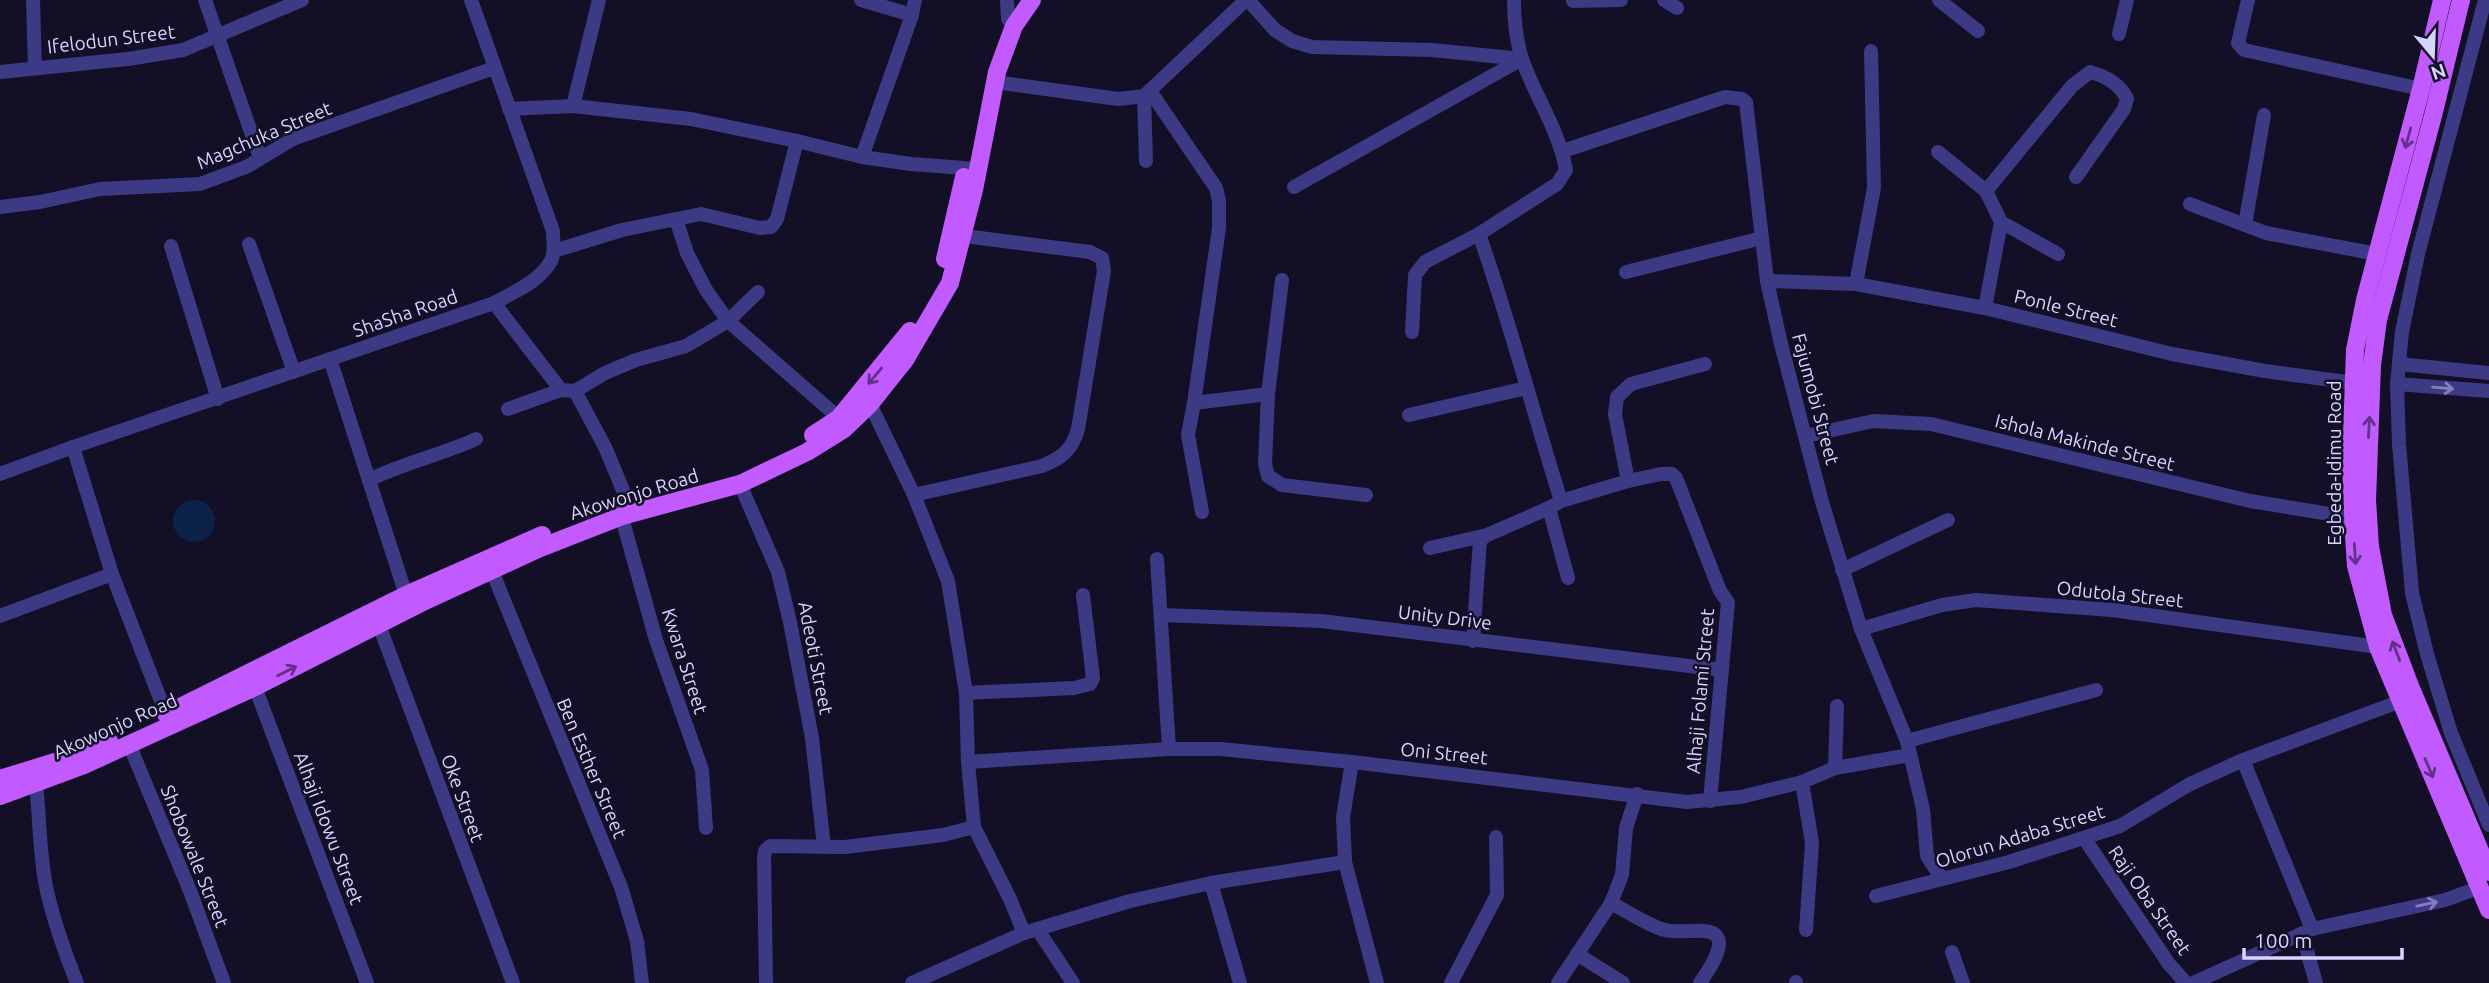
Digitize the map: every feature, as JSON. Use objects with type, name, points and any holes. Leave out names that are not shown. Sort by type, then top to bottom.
[{"type":"main road","name":"Akowonjo Road","points":[[19,781],[84,765],[255,687],[361,626],[406,595],[518,544],[591,515],[626,510],[740,484],[807,452],[844,429],[870,404],[905,360],[950,283],[964,236],[973,145],[984,77],[993,48],[1022,0]]},
{"type":"main road","name":"Akowonjo Road","points":[[0,796],[19,781],[361,626],[379,625],[626,510],[735,474],[792,447],[839,418],[905,339],[925,309],[939,280],[971,169],[986,131],[995,82],[1011,22],[1032,0]]},
{"type":"main road","name":"Egbeda-Idimu Road","points":[[2442,0],[2429,90],[2378,320],[2372,365],[2367,500],[2370,547],[2382,615],[2485,880],[2489,910]]},
{"type":"main road","name":"Egbeda-Idimu Road","points":[[2461,0],[2429,90],[2377,254],[2355,350],[2351,440],[2356,566],[2378,647],[2485,880]]},
{"type":"street","points":[[33,0],[35,68]]},
{"type":"street","points":[[205,0],[260,158]]},
{"type":"street","name":"Ifelodun Street","points":[[0,72],[183,50],[302,0]]},
{"type":"street","points":[[471,0],[553,231],[554,251],[622,230],[701,214],[760,228],[771,227],[777,219],[797,141]]},
{"type":"street","points":[[573,106],[599,0]]},
{"type":"street","points":[[861,0],[912,15]]},
{"type":"street","points":[[862,157],[915,0]]},
{"type":"street","points":[[1007,0],[1011,22]]},
{"type":"street","points":[[995,82],[1118,99],[1147,93],[1247,0],[1275,30],[1292,41],[1312,47],[1432,50],[1522,58]]},
{"type":"street","points":[[1412,332],[1415,275],[1425,262],[1479,234],[1557,184],[1566,170],[1563,151],[1522,58],[1515,29],[1514,0]]},
{"type":"street","points":[[1573,1],[1621,0]]},
{"type":"street","points":[[1664,0],[1677,8]]},
{"type":"street","points":[[1940,0],[1978,31]]},
{"type":"street","points":[[2119,34],[2127,0]]},
{"type":"street","points":[[2248,0],[2238,43],[2244,50],[2458,97]]},
{"type":"street","points":[[2485,0],[2418,254],[2402,332],[2397,384],[2399,444],[2412,593],[2451,733],[2489,825]]},
{"type":"street","points":[[1856,284],[1874,188],[1871,51]]},
{"type":"street","points":[[1294,187],[1522,58]]},
{"type":"street","name":"Magchuka Street","points":[[0,207],[40,202],[100,189],[200,184],[246,167],[293,139],[494,68]]},
{"type":"street","points":[[1986,191],[2072,86],[2090,72],[2102,75],[2123,90],[2127,99],[2124,109],[2076,177]]},
{"type":"street","points":[[1146,161],[1147,93]]},
{"type":"street","points":[[1147,93],[1216,188],[1219,201],[1219,228],[1188,435],[1202,512]]},
{"type":"street","name":"Fajumobi Street","points":[[1563,151],[1725,97],[1742,99],[1746,103],[1767,281],[1781,344],[1842,570],[1861,629],[1908,748],[1923,809],[1927,856],[1942,879]]},
{"type":"street","points":[[509,110],[573,106],[691,119],[862,157],[971,169]]},
{"type":"street","points":[[2245,225],[2264,115]]},
{"type":"street","points":[[1938,152],[1986,191],[2001,222],[2058,254]]},
{"type":"street","points":[[2190,204],[2266,233],[2377,254]]},
{"type":"street","points":[[676,219],[693,266],[728,321],[839,418]]},
{"type":"street","points":[[1985,308],[2001,222]]},
{"type":"street","points":[[1479,234],[1504,305],[1526,388],[1555,505],[1569,578]]},
{"type":"street","points":[[914,495],[1042,466],[1068,452],[1078,429],[1104,271],[1102,258],[1090,252],[964,236]]},
{"type":"street","points":[[1626,272],[1762,238]]},
{"type":"street","points":[[249,244],[294,372]]},
{"type":"street","points":[[171,246],[218,399]]},
{"type":"street","name":"ShaSha Road","points":[[0,474],[494,303],[536,278],[551,260],[554,251]]},
{"type":"street","points":[[1282,281],[1268,394],[1265,464],[1268,477],[1282,485],[1366,495]]},
{"type":"street","name":"Ponle Street","points":[[1767,281],[1856,284],[1985,308],[2172,354],[2265,371],[2354,383]]},
{"type":"street","points":[[508,409],[568,391],[636,360],[686,346],[728,321],[758,292]]},
{"type":"street","name":"Kwara Street","points":[[494,303],[568,391],[605,446],[626,510],[656,640],[702,770],[706,828]]},
{"type":"street","points":[[330,359],[406,595]]},
{"type":"street","points":[[1628,481],[1615,414],[1617,397],[1631,384],[1705,364]]},
{"type":"street","points":[[2399,364],[2489,373]]},
{"type":"street","points":[[2397,384],[2489,391]]},
{"type":"street","points":[[1409,415],[1526,388]]},
{"type":"street","points":[[1194,403],[1268,394]]},
{"type":"street","points":[[870,404],[914,495],[948,581],[966,693],[968,762],[974,827],[1010,899],[1031,932],[1073,983]]},
{"type":"street","name":"Ishola Makinde Street","points":[[1806,436],[1873,421],[1931,424],[2250,501],[2354,518]]},
{"type":"street","points":[[369,480],[456,449],[476,439]]},
{"type":"street","points":[[73,447],[112,574],[166,714]]},
{"type":"street","name":"Alhaji Folami Street","points":[[1430,548],[1487,536],[1555,505],[1628,481],[1672,474],[1676,478],[1720,591],[1728,602],[1710,801]]},
{"type":"street","name":"Adeoti Street","points":[[740,484],[778,572],[790,622],[812,738],[824,847]]},
{"type":"street","points":[[1842,570],[1948,520]]},
{"type":"street","points":[[1473,641],[1480,540],[1487,536]]},
{"type":"street","points":[[1157,559],[1169,750]]},
{"type":"street","name":"Ben Esther Street","points":[[492,571],[621,887],[637,941],[642,983]]},
{"type":"street","points":[[0,616],[112,574]]},
{"type":"street","points":[[966,693],[1074,688],[1090,684],[1093,678],[1083,594]]},
{"type":"street","name":"Odutola Street","points":[[1861,629],[1942,605],[1976,600],[2112,610],[2378,647]]},
{"type":"street","name":"Unity Drive","points":[[1162,615],[1321,621],[1722,670]]},
{"type":"street","name":"Oke Street","points":[[379,625],[513,983]]},
{"type":"street","name":"Alhaji Idowu Street","points":[[255,687],[367,983]]},
{"type":"street","name":"Oni Street","points":[[968,762],[1169,750],[1220,750],[1637,794],[1661,800],[1710,801],[1741,797],[1802,782],[1835,768],[2096,690]]},
{"type":"street","name":"Olorun Adaba Street","points":[[1876,896],[2010,862],[2120,825],[2190,784],[2401,701]]},
{"type":"street","points":[[1835,768],[1837,706]]},
{"type":"street","name":"Shobowale Street","points":[[130,744],[224,983]]},
{"type":"street","points":[[2243,761],[2307,931],[2316,983]]},
{"type":"street","points":[[1352,762],[1343,817],[1345,862],[1377,983]]},
{"type":"street","points":[[19,781],[42,860],[60,938],[76,983]]},
{"type":"street","points":[[1802,782],[1812,843],[1807,930]]},
{"type":"street","points":[[1558,983],[1611,903],[1622,875],[1626,828],[1637,794]]},
{"type":"street","points":[[766,983],[765,851],[770,846],[845,847],[943,835],[974,827]]},
{"type":"street","points":[[1451,983],[1497,895],[1496,837]]},
{"type":"street","name":"Raji Oba Street","points":[[2084,838],[2169,964],[2186,983]]},
{"type":"street","points":[[912,983],[1031,932],[1130,901],[1211,883],[1345,862]]},
{"type":"street","points":[[2193,983],[2307,931],[2445,900],[2485,880]]},
{"type":"street","points":[[1211,883],[1240,983]]},
{"type":"street","points":[[1611,903],[1665,930],[1708,930],[1717,938],[1720,947],[1718,956],[1700,983]]},
{"type":"street","points":[[1952,952],[1963,983]]},
{"type":"street","points":[[1577,954],[1623,983]]},
{"type":"water","points":[[194,500],[209,506],[215,521],[209,536],[194,542],[179,536],[173,521],[179,506]]}]
